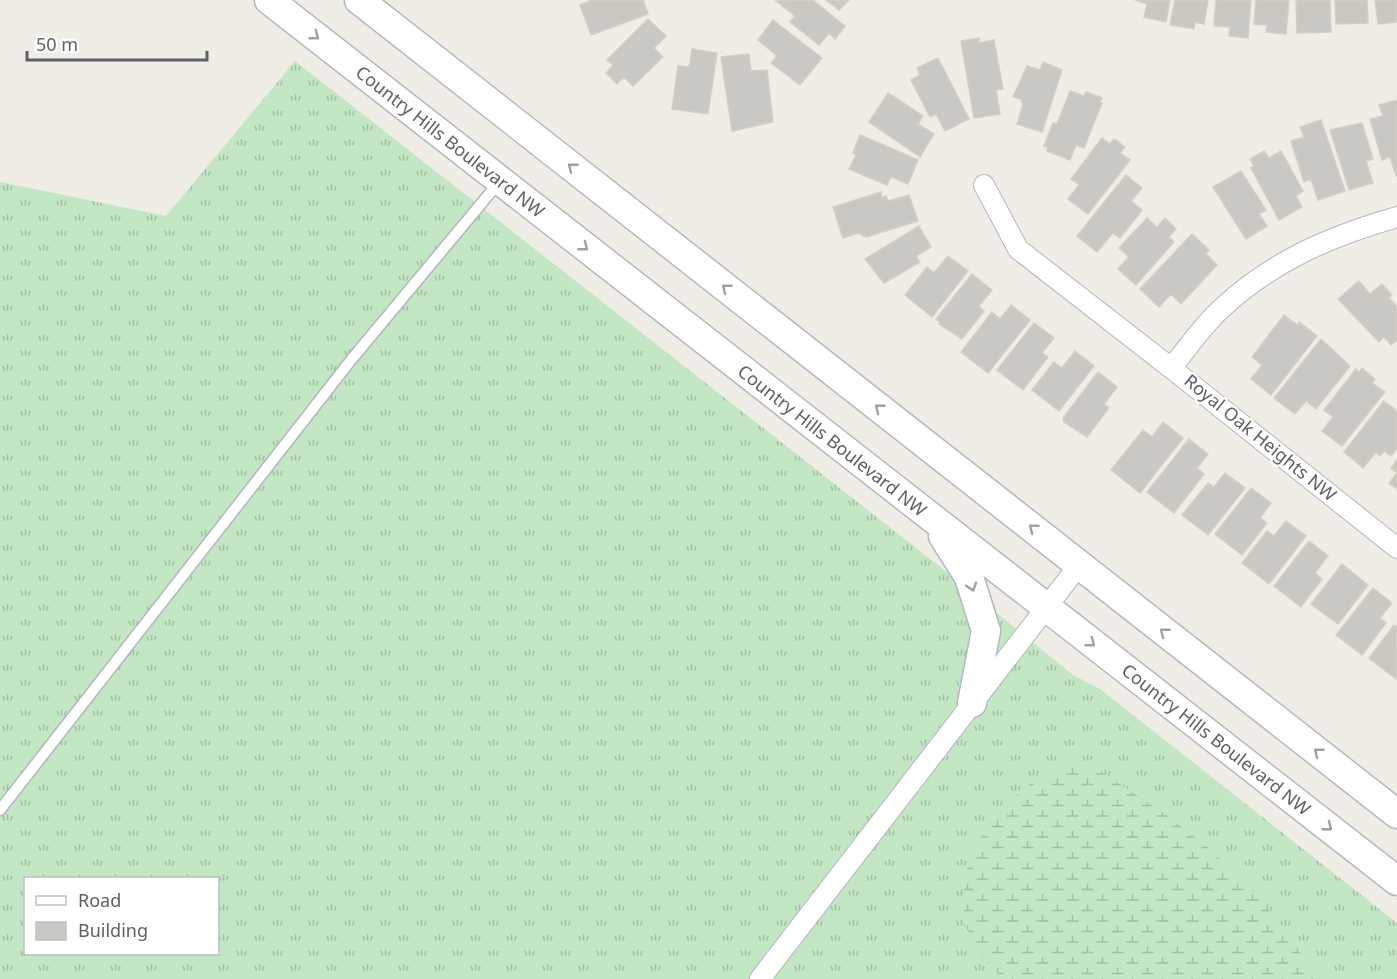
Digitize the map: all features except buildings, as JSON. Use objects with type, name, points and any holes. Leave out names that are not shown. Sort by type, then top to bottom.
[{"type":"main road","name":"Country Hills Boulevard NW","points":[[269,0],[1397,881]]},
{"type":"main road","points":[[359,0],[1397,814]]},
{"type":"main road","points":[[932,519],[969,577],[986,631],[972,703]]},
{"type":"street","points":[[984,185],[1018,249],[1171,368]]},
{"type":"street","name":"Royal Oak Heights NW","points":[[1397,217],[1354,229],[1285,259],[1222,308],[1171,368],[1397,548]]},
{"type":"street","points":[[760,979],[1078,565]]},
{"type":"lane","points":[[0,810],[351,360],[500,181]]},
{"type":"green space","points":[[295,61],[943,569],[1073,675],[1100,689],[1397,923],[1397,979],[0,979],[0,182],[166,216]]},
{"type":"green space","points":[[1069,767],[1098,770],[1164,813],[1210,849],[1257,895],[1297,947],[1313,973],[1322,979],[1003,979],[981,956],[963,921],[964,882],[972,851],[999,811],[1032,782]]}]
